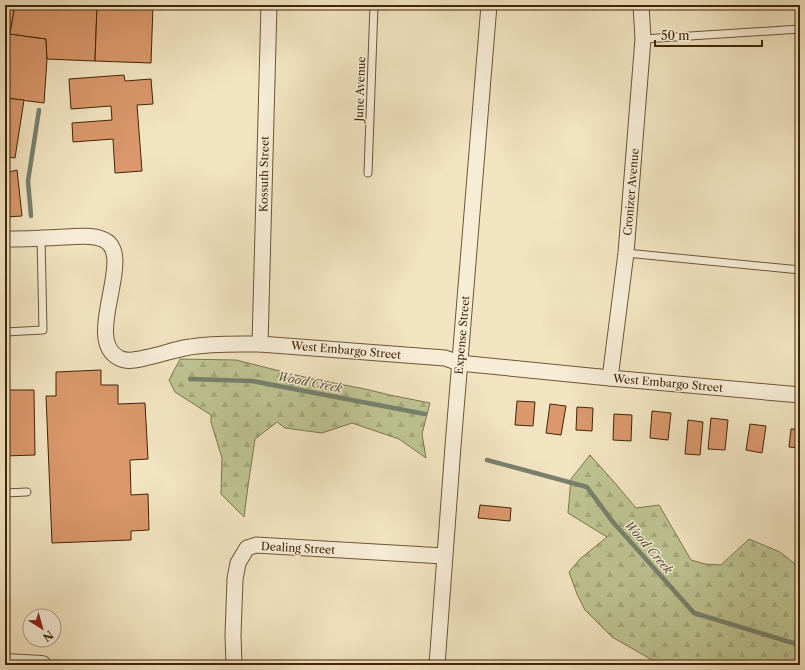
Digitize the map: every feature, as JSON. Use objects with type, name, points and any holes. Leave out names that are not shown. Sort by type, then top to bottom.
[{"type":"street","name":"Kossuth Street","points":[[260,344],[269,5]]},
{"type":"street","name":"Expense Street","points":[[437,665],[459,363],[489,5]]},
{"type":"street","name":"Cronizer Avenue","points":[[610,378],[626,253],[643,39],[641,5]]},
{"type":"street","name":"West Embargo Street","points":[[5,239],[88,236],[103,239],[109,244],[113,250],[115,262],[105,332],[106,344],[119,358],[128,361],[190,347],[231,344],[260,344],[445,358],[459,363],[800,395]]},
{"type":"street","name":"Dealing Street","points":[[234,665],[233,635],[235,579],[238,564],[247,548],[256,545],[444,556]]},
{"type":"street","points":[[5,663],[42,665]]},
{"type":"lane","name":"June Avenue","points":[[368,173],[374,5]]},
{"type":"lane","points":[[643,39],[800,28]]},
{"type":"lane","points":[[5,332],[43,330],[41,238]]},
{"type":"lane","points":[[626,253],[800,270]]},
{"type":"lane","points":[[5,492],[27,492]]},
{"type":"green space","points":[[180,359],[236,360],[308,378],[430,403],[422,434],[426,458],[399,439],[352,423],[322,433],[285,428],[277,422],[255,439],[244,517],[221,494],[222,458],[211,422],[211,415],[175,392],[169,380]]},
{"type":"green space","points":[[590,455],[636,508],[659,505],[691,560],[705,564],[721,565],[749,539],[780,552],[800,568],[800,665],[661,665],[612,637],[585,610],[569,572],[580,559],[607,537],[568,513],[571,479]]},
{"type":"building","points":[[5,5],[15,5],[10,34],[46,39],[47,59],[44,103],[5,98]]},
{"type":"building","points":[[15,5],[97,5],[95,61],[47,59],[46,39],[10,34]]},
{"type":"building","points":[[97,5],[153,5],[151,63],[95,61]]},
{"type":"building","points":[[124,75],[125,81],[151,79],[153,104],[137,105],[142,171],[115,173],[113,139],[73,142],[72,123],[112,120],[111,106],[71,109],[69,79]]},
{"type":"building","points":[[5,98],[24,100],[15,158],[8,157],[5,173]]},
{"type":"building","points":[[17,170],[22,216],[5,217],[5,173]]},
{"type":"building","points":[[101,370],[101,385],[118,385],[118,404],[145,403],[148,459],[130,460],[131,495],[148,494],[149,530],[131,531],[131,540],[52,543],[46,396],[56,396],[56,372]]},
{"type":"building","points":[[5,390],[34,390],[35,455],[5,456]]},
{"type":"building","points":[[517,401],[535,402],[533,426],[515,425]]},
{"type":"building","points":[[550,404],[566,406],[561,435],[546,433]]},
{"type":"building","points":[[577,407],[593,408],[592,431],[576,430]]},
{"type":"building","points":[[652,411],[671,413],[668,440],[650,438]]},
{"type":"building","points":[[614,414],[632,415],[631,441],[613,440]]},
{"type":"building","points":[[711,418],[728,420],[725,450],[708,449]]},
{"type":"building","points":[[688,420],[703,422],[700,455],[685,454]]},
{"type":"building","points":[[750,424],[766,426],[762,453],[746,450]]},
{"type":"building","points":[[791,429],[800,429],[800,448],[789,447]]},
{"type":"building","points":[[480,505],[511,508],[510,521],[478,518]]},
{"type":"waterway","name":"Wood Creek","points":[[31,216],[28,181],[39,110]]},
{"type":"waterway","name":"Wood Creek","points":[[190,379],[252,381],[425,414]]},
{"type":"waterway","name":"Wood Creek","points":[[487,460],[587,487],[612,521],[694,613],[800,645]]}]
